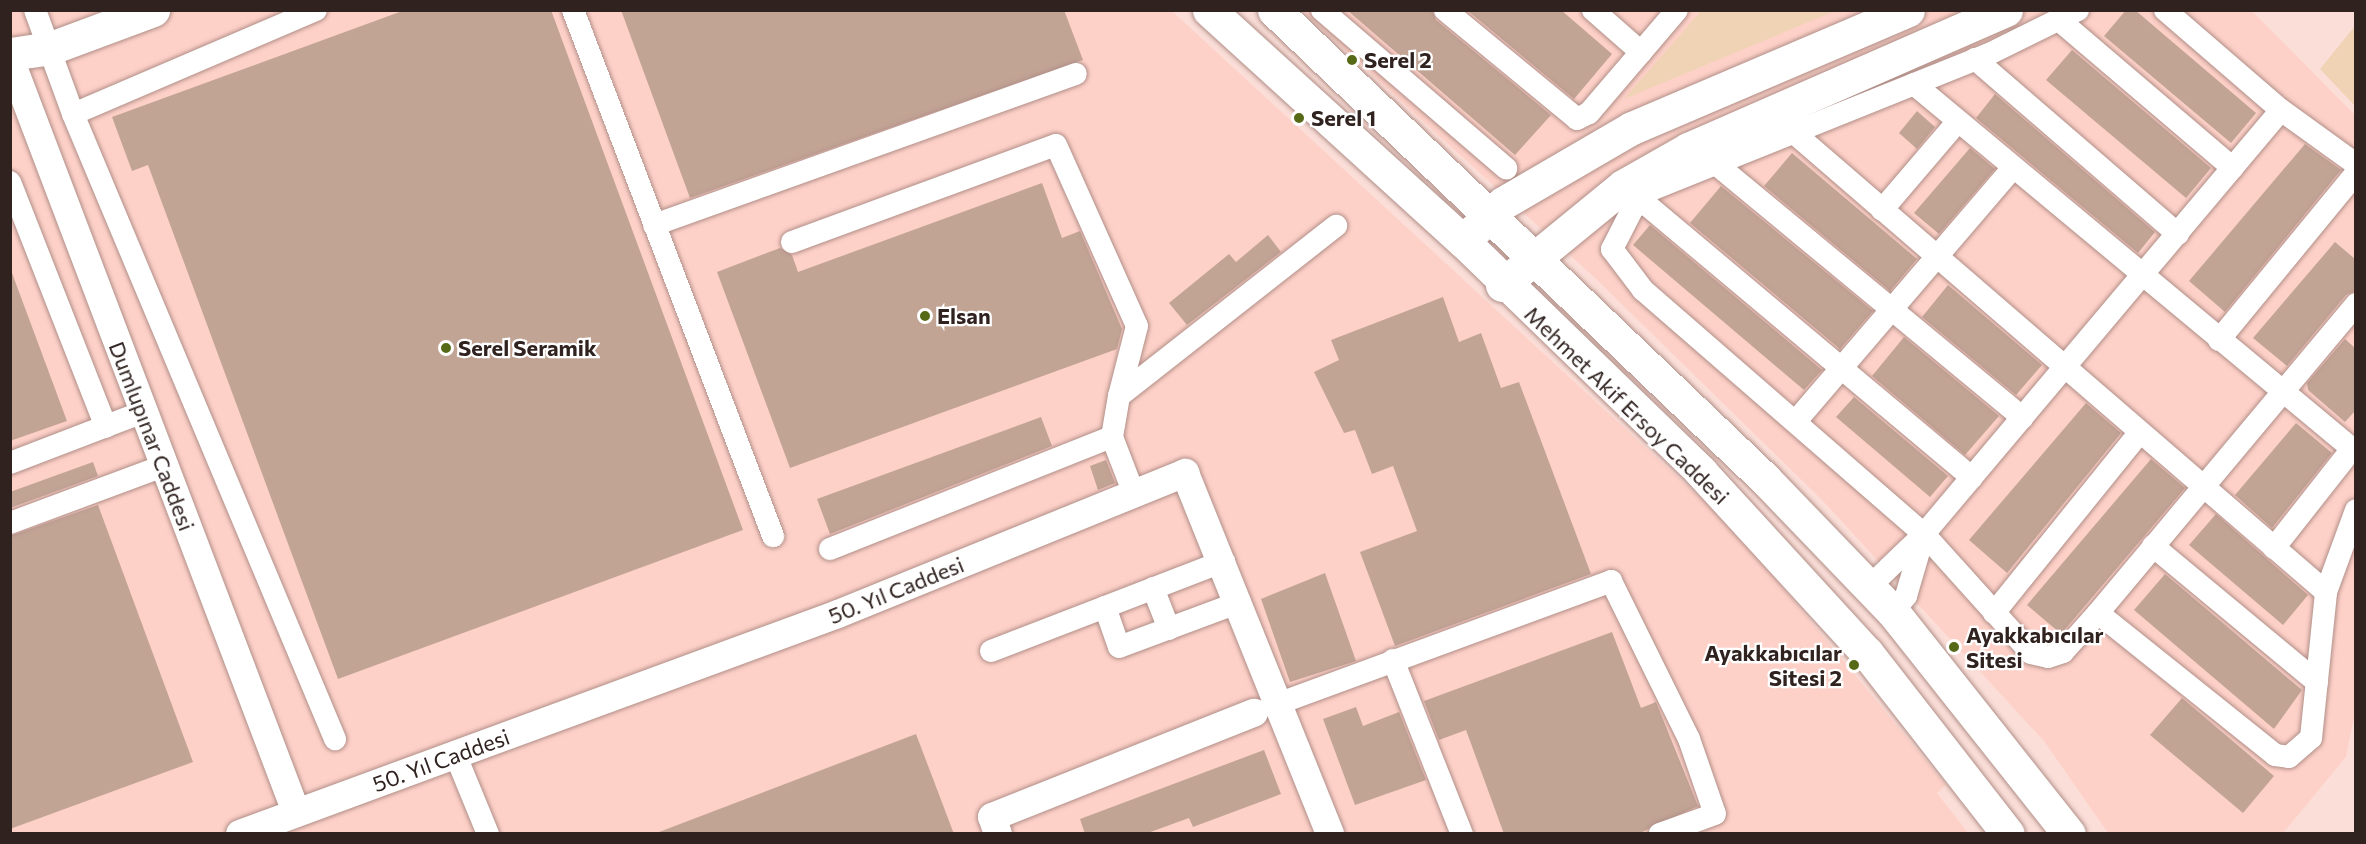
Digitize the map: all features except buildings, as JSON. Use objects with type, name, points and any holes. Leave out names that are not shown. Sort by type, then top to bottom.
[{"type":"main road","points":[[10,54],[51,48],[153,10]]},
{"type":"main road","name":"Mehmet Akif Ersoy Caddesi","points":[[1209,10],[1463,241],[1502,285],[1776,551],[1946,748],[2008,834]]},
{"type":"main road","name":"Mehmet Akif Ersoy Caddesi","points":[[1274,10],[1538,259],[1869,587],[1893,612],[2069,834]]},
{"type":"main road","points":[[1463,241],[1490,214],[1632,128],[1908,10]]},
{"type":"main road","points":[[1502,285],[1538,259],[1623,186],[1688,149],[2006,10]]},
{"type":"street","points":[[35,10],[74,114],[334,739]]},
{"type":"street","points":[[74,114],[316,10]]},
{"type":"street","points":[[573,10],[773,536]]},
{"type":"street","points":[[1322,10],[1506,168]]},
{"type":"street","points":[[1445,10],[1577,119],[1589,113],[1677,10]]},
{"type":"street","points":[[1593,10],[1641,52]]},
{"type":"street","points":[[2165,10],[2281,110],[2355,164]]},
{"type":"street","points":[[2233,168],[2068,15],[1975,59],[1651,190],[1641,200],[1612,249],[1643,290],[1924,534],[2031,653],[2048,657],[2063,652],[2098,613],[2201,486],[2355,304]]},
{"type":"street","name":"Dumlupınar Caddesi","points":[[10,59],[296,812]]},
{"type":"street","points":[[1975,59],[2178,234]]},
{"type":"street","points":[[654,225],[1076,74]]},
{"type":"street","points":[[1914,84],[2142,277],[2354,451],[2274,548]]},
{"type":"street","points":[[1869,587],[1924,534],[2281,110]]},
{"type":"street","points":[[1882,210],[1958,121]]},
{"type":"street","points":[[1793,132],[2139,433],[2326,592]]},
{"type":"street","points":[[792,242],[1056,145],[1137,326],[1119,396],[1112,437],[1134,494]]},
{"type":"street","points":[[1716,164],[2023,418]]},
{"type":"street","points":[[1796,421],[2013,168]]},
{"type":"street","points":[[2219,340],[2355,173]]},
{"type":"street","points":[[10,182],[106,427]]},
{"type":"street","points":[[1641,200],[1972,478]]},
{"type":"street","points":[[1119,396],[1336,225]]},
{"type":"street","points":[[10,463],[143,412]]},
{"type":"street","points":[[1994,613],[2139,433]]},
{"type":"street","points":[[830,549],[1112,437]]},
{"type":"street","points":[[10,523],[163,466]]},
{"type":"street","name":"50. Yıl Caddesi","points":[[240,834],[838,615],[1185,473],[1240,602],[1267,708],[1330,834]]},
{"type":"street","points":[[2098,613],[2275,755],[2289,757],[2305,749],[2314,726],[2326,592],[2355,510]]},
{"type":"street","points":[[1893,612],[1906,596],[1924,534]]},
{"type":"street","points":[[2153,546],[2317,682]]},
{"type":"street","points":[[991,651],[1224,561]]},
{"type":"street","points":[[998,834],[992,817],[1392,660],[1611,581],[1689,739],[1715,814],[1660,834]]},
{"type":"street","points":[[1153,588],[1169,629]]},
{"type":"street","points":[[1105,607],[1119,647],[1240,602]]},
{"type":"street","points":[[1392,660],[1462,834]]},
{"type":"street","points":[[456,756],[488,834]]},
{"type":"shaded area","points":[[1701,10],[1835,11],[1624,99]]},
{"type":"shaded area","points":[[10,11],[1172,11],[1735,530],[1946,785],[1937,793],[1968,833],[11,833]]},
{"type":"shaded area","points":[[1302,11],[2252,11],[2355,115],[2356,707],[2346,757],[2283,833],[2108,833],[2044,741],[1822,500],[1594,277]]},
{"type":"shaded area","points":[[2355,26],[2355,106],[2320,69]]},
{"type":"place","name":"Serel 2","points":[[1352,60]]},
{"type":"place","name":"Serel 1","points":[[1299,118]]},
{"type":"place","name":"Elsan","points":[[925,316]]},
{"type":"place","name":"Serel Seramik","points":[[446,348]]},
{"type":"place","name":"Ayakkabıcılar Sitesi","points":[[1954,647]]},
{"type":"place","name":"Ayakkabıcılar Sitesi 2","points":[[1854,665]]}]
